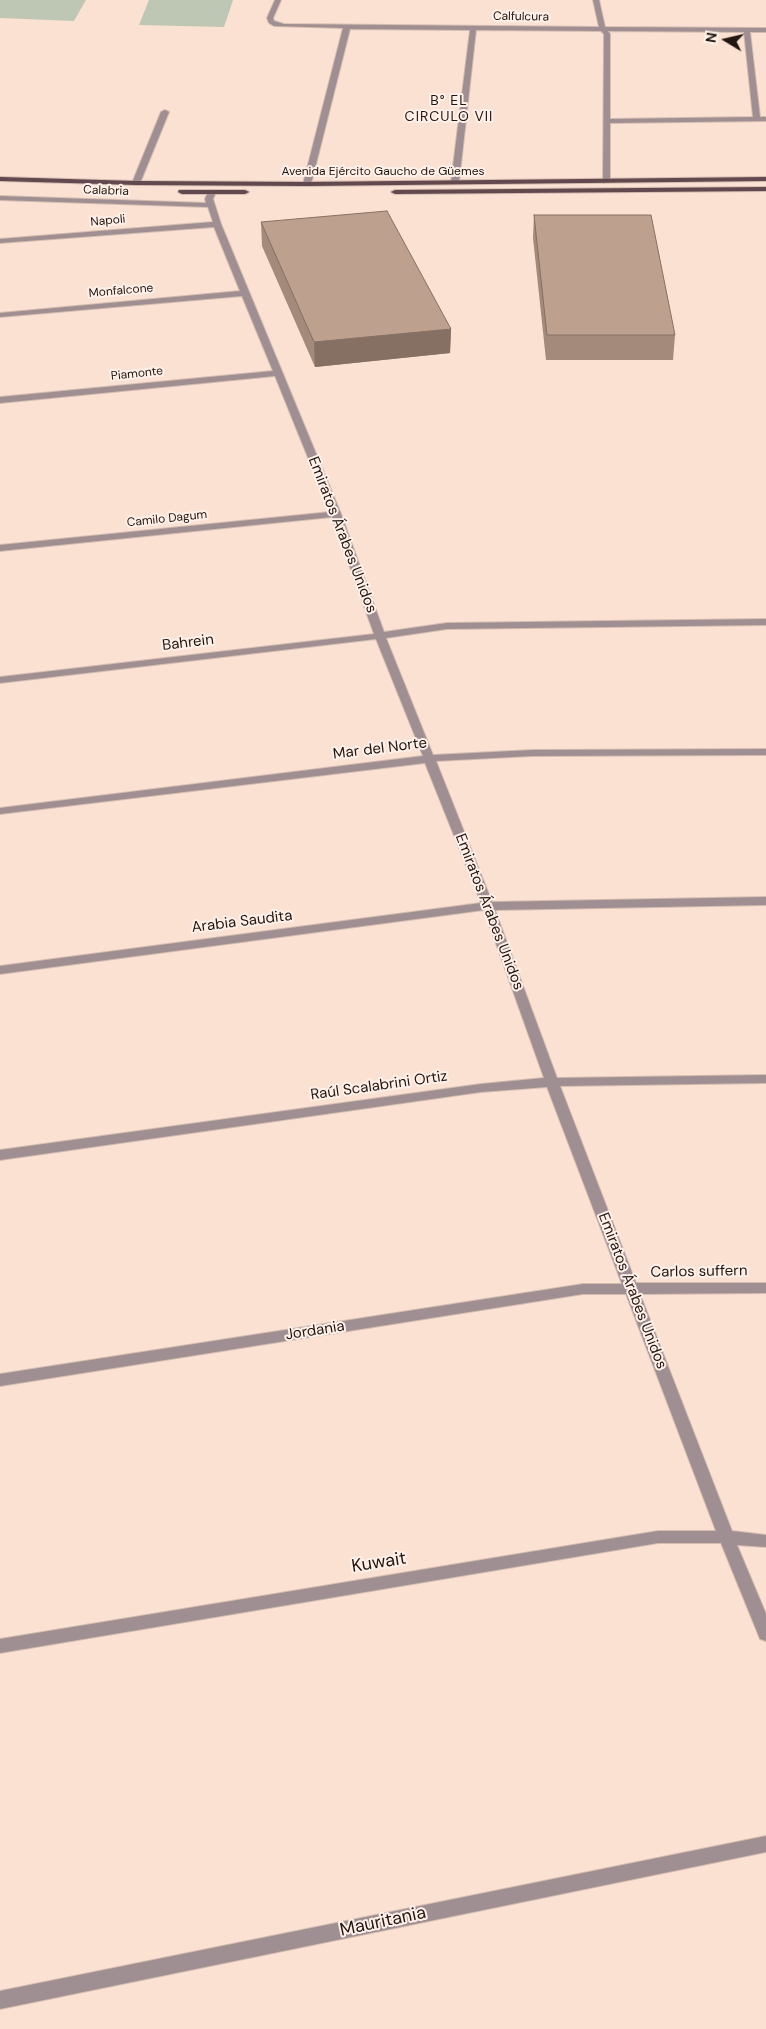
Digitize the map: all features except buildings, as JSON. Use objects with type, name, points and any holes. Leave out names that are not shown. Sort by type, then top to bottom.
[{"type":"main road","name":"Avenida Ejército Gaucho de Güemes","points":[[0,179],[136,183],[307,184],[766,179]]},
{"type":"main road","points":[[0,188],[17,188]]},
{"type":"main road","name":"Avenida Ejército Gaucho de Güemes","points":[[80,190],[212,192],[766,189]]},
{"type":"street","name":"Calfulcura","points":[[278,0],[270,18],[271,22],[276,25],[766,30]]},
{"type":"street","points":[[596,0],[600,24],[606,34],[606,181]]},
{"type":"street","points":[[307,184],[347,27]]},
{"type":"street","points":[[455,182],[473,28]]},
{"type":"street","points":[[747,30],[757,119]]},
{"type":"street","points":[[136,183],[165,112]]},
{"type":"street","points":[[607,121],[766,119]]},
{"type":"street","name":"Emiratos Árabes Unidos","points":[[212,192],[209,199],[244,293],[336,514],[380,636],[488,906],[552,1082],[631,1289],[726,1537],[766,1634]]},
{"type":"street","name":"Calabria","points":[[0,198],[211,205]]},
{"type":"street","name":"Napoli","points":[[0,241],[218,224]]},
{"type":"street","name":"Monfalcone","points":[[0,315],[244,293]]},
{"type":"street","name":"Piamonte","points":[[0,400],[277,373]]},
{"type":"street","name":"Camilo Dagum","points":[[0,548],[336,514]]},
{"type":"street","name":"Bahrein","points":[[0,680],[380,636],[447,626],[484,624],[766,622]]},
{"type":"street","name":"Mar del Norte","points":[[0,811],[428,758],[532,753],[766,752]]},
{"type":"street","name":"Arabia Saudita","points":[[0,970],[488,906],[766,901]]},
{"type":"street","name":"Raúl Scalabrini Ortiz","points":[[0,1155],[481,1088],[552,1082],[766,1079]]},
{"type":"street","name":"Jordania","points":[[0,1380],[583,1288],[631,1289]]},
{"type":"street","name":"Carlos suffern","points":[[631,1289],[766,1288]]},
{"type":"street","name":"Kuwait","points":[[0,1646],[658,1537],[726,1537],[766,1541]]},
{"type":"street","name":"Mauritania","points":[[0,2000],[766,1844]]},
{"type":"green space","points":[[0,0],[86,0],[74,21],[0,18]]},
{"type":"green space","points":[[149,0],[233,0],[224,27],[139,25]]},
{"type":"district","name":"B° EL CIRCULO VII","points":[[449,109]]}]
